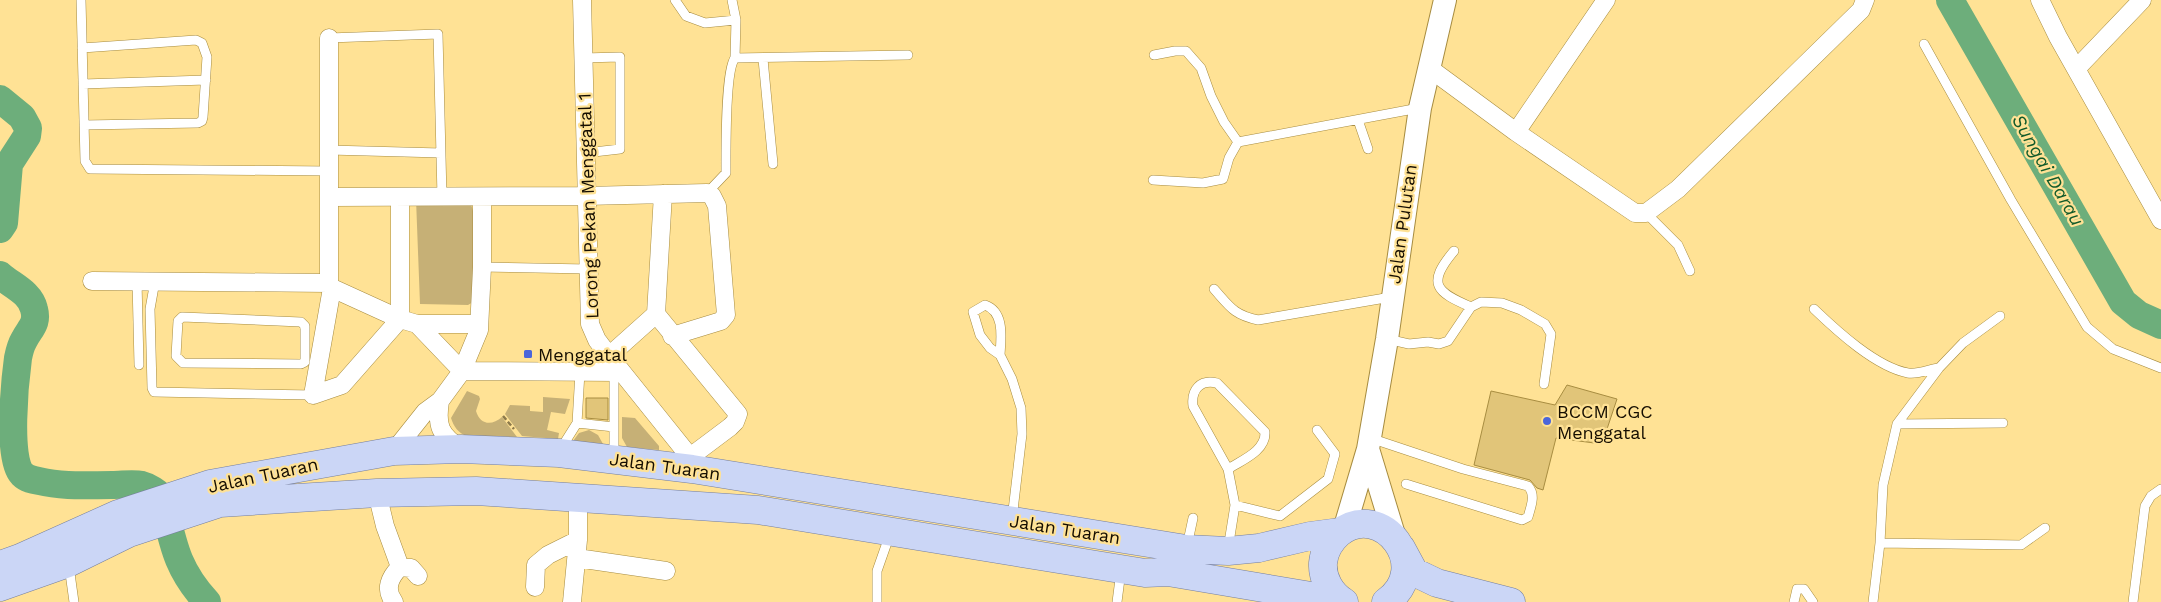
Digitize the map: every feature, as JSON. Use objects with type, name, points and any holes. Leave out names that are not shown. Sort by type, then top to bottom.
[{"type":"main road","name":"Jalan Tuaran","points":[[0,565],[124,523],[323,462],[394,451],[461,449],[559,452],[618,459],[691,463],[819,488],[1186,549],[1228,551],[1259,548],[1310,536],[1342,531],[1352,526],[1371,525],[1388,532],[1398,542]]},
{"type":"main road","points":[[461,449],[508,464],[612,476],[736,494],[758,510]]},
{"type":"main road","points":[[819,488],[800,490],[796,495],[796,499],[801,504],[1108,554],[1133,570],[1250,602]]},
{"type":"main road","name":"Jalan Tuaran","points":[[215,494],[476,491],[758,510],[1133,570],[1168,572],[1343,601]]},
{"type":"main road","name":"Jalan Tuaran","points":[[0,587],[68,563],[124,523]]},
{"type":"main road","points":[[1342,531],[1327,547],[1323,567],[1328,586],[1343,601]]},
{"type":"main road","points":[[1388,602],[1398,590],[1405,576],[1406,561],[1398,542]]},
{"type":"main road","points":[[1398,542],[1414,572],[1437,583],[1511,602]]},
{"type":"street","name":"Lorong Pekan Menggatal 1","points":[[582,0],[590,324],[597,340],[615,367],[691,463]]},
{"type":"street","name":"Jalan Pulutan","points":[[1342,531],[1369,443],[1387,339],[1420,108],[1445,0]]},
{"type":"street","points":[[1516,132],[1606,0]]},
{"type":"street","points":[[1430,68],[1516,132],[1635,213],[1646,214],[1678,189],[1799,71],[1861,10],[1865,0]]},
{"type":"street","points":[[2040,0],[2077,68],[2155,193],[2161,220]]},
{"type":"street","points":[[2077,68],[2142,0]]},
{"type":"street","points":[[329,38],[330,285],[313,344],[313,394],[342,385],[408,322],[479,324]]},
{"type":"street","points":[[329,198],[586,196],[707,192],[712,196],[717,206],[726,315],[721,321],[672,336]]},
{"type":"street","points":[[92,281],[330,285],[408,322],[462,371],[580,372],[615,367],[656,314],[663,194]]},
{"type":"street","points":[[400,197],[408,322]]},
{"type":"street","points":[[394,451],[425,412],[440,401],[462,371],[479,330],[482,268],[482,197]]},
{"type":"street","points":[[656,314],[672,336],[738,414],[735,422],[691,463]]},
{"type":"street","points":[[440,401],[437,419],[445,438],[461,449]]},
{"type":"street","name":"Jalan Pulutan","points":[[1369,443],[1398,542]]},
{"type":"street","points":[[377,492],[385,526],[400,567]]},
{"type":"street","points":[[572,602],[577,558],[578,497]]},
{"type":"street","points":[[535,587],[536,565],[548,555],[578,540]]},
{"type":"street","points":[[577,558],[666,571]]},
{"type":"street","points":[[400,567],[411,568],[418,576]]},
{"type":"street","points":[[394,602],[388,585],[391,576],[400,567]]},
{"type":"lane","points":[[81,0],[85,161],[90,169],[329,171]]},
{"type":"lane","points":[[675,0],[686,16],[705,23],[736,20]]},
{"type":"lane","points":[[707,192],[726,173],[728,84],[730,66],[735,58],[736,20],[732,0]]},
{"type":"lane","points":[[329,38],[438,34],[442,197]]},
{"type":"lane","points":[[82,48],[196,40],[202,43],[207,57],[203,117],[198,123],[84,125]]},
{"type":"lane","points":[[1924,44],[2011,200],[2087,327],[2113,349],[2161,368]]},
{"type":"lane","points":[[1154,55],[1186,51],[1201,68],[1211,96],[1224,122],[1238,142]]},
{"type":"lane","points":[[735,58],[908,55]]},
{"type":"lane","points":[[583,58],[620,56],[620,149],[585,153]]},
{"type":"lane","points":[[763,59],[773,164]]},
{"type":"lane","points":[[83,84],[206,80]]},
{"type":"lane","points":[[1238,142],[1420,108]]},
{"type":"lane","points":[[1358,120],[1368,149]]},
{"type":"lane","points":[[1153,180],[1203,183],[1222,179],[1229,158],[1238,142]]},
{"type":"lane","points":[[329,150],[441,153]]},
{"type":"lane","points":[[1646,214],[1678,246],[1690,271]]},
{"type":"lane","points":[[1454,252],[1441,267],[1437,276],[1439,286],[1445,294],[1471,307]]},
{"type":"lane","points":[[482,268],[588,269]]},
{"type":"lane","points":[[139,365],[146,281]]},
{"type":"lane","points":[[146,281],[150,309],[152,388],[154,392],[313,394]]},
{"type":"lane","points":[[1214,289],[1233,310],[1243,317],[1258,320],[1392,297]]},
{"type":"lane","points":[[1387,339],[1409,344],[1428,342],[1440,344],[1448,341],[1471,307],[1481,302],[1502,303],[1521,310],[1545,324],[1551,334],[1544,384]]},
{"type":"lane","points":[[1000,355],[1002,331],[1000,324],[991,307],[985,305],[973,312],[980,335],[990,348],[1000,355],[1012,379],[1021,408],[1022,434],[1012,520]]},
{"type":"lane","points":[[1814,309],[1839,333],[1886,365],[1910,374],[1939,368]]},
{"type":"lane","points":[[1873,602],[1880,543],[1883,485],[1897,424],[1939,368],[1963,343],[2000,316]]},
{"type":"lane","points":[[182,317],[301,322],[305,326],[313,344],[302,364],[192,363],[180,361],[176,356],[178,321],[182,317]]},
{"type":"lane","points":[[615,367],[614,449],[618,459]]},
{"type":"lane","points":[[559,452],[577,423],[580,372]]},
{"type":"lane","points":[[1228,469],[1260,448],[1265,441],[1266,432],[1217,383],[1207,382],[1193,392],[1193,406],[1228,469],[1236,506],[1228,551]]},
{"type":"lane","points":[[577,423],[614,427]]},
{"type":"lane","points":[[1897,424],[2003,423]]},
{"type":"lane","points":[[1236,506],[1280,516],[1328,479],[1335,454],[1318,430]]},
{"type":"lane","points":[[1369,443],[1528,486],[1532,490],[1533,497],[1528,517],[1522,520],[1406,484]]},
{"type":"lane","points":[[2133,602],[2145,506],[2151,496],[2161,489]]},
{"type":"lane","points":[[1186,549],[1192,518]]},
{"type":"lane","points":[[1880,543],[2021,545],[2045,528]]},
{"type":"lane","points":[[877,602],[877,571],[891,531]]},
{"type":"lane","points":[[68,563],[74,602]]},
{"type":"lane","points":[[1117,602],[1133,570]]},
{"type":"lane","points":[[1794,602],[1797,589],[1804,589],[1813,602]]},
{"type":"path","points":[[503,416],[518,434]]},
{"type":"shaded area","points":[[416,199],[471,204],[473,211],[473,302],[468,305],[420,304]]},
{"type":"shaded area","points":[[467,391],[479,396],[480,399],[476,411],[480,419],[490,423],[502,417],[517,437],[467,436],[459,431],[451,418]]},
{"type":"shaded area","points":[[543,397],[570,399],[565,414],[551,412],[547,430],[559,433],[558,439],[522,436],[505,414],[510,405],[530,406],[530,411],[543,412]]},
{"type":"shaded area","points":[[622,417],[635,418],[659,446],[659,450],[627,447],[622,438]]},
{"type":"shaded area","points":[[589,430],[598,435],[603,444],[573,441],[579,433]]},
{"type":"building","name":"BCCM CGC Menggatal","points":[[1567,385],[1617,399],[1602,444],[1556,438],[1543,490],[1537,488],[1530,480],[1474,465],[1491,391],[1555,405]]},
{"type":"building","points":[[586,398],[608,398],[608,420],[586,418]]},
{"type":"waterway","name":"Sungai Darau","points":[[1950,0],[2123,302],[2139,315],[2161,325]]},
{"type":"waterway","points":[[0,99],[22,117],[28,128],[27,136],[9,164],[4,223],[0,229]]},
{"type":"waterway","points":[[0,275],[29,298],[35,314],[33,326],[20,351],[15,383],[13,437],[17,466],[22,474],[32,480],[48,483],[85,485],[135,484],[153,490],[162,497],[173,541],[182,565],[196,589],[207,602]]},
{"type":"place","name":"Menggatal","points":[[528,354]]},
{"type":"place","name":"BCCM CGC Menggatal","points":[[1547,421]]}]
